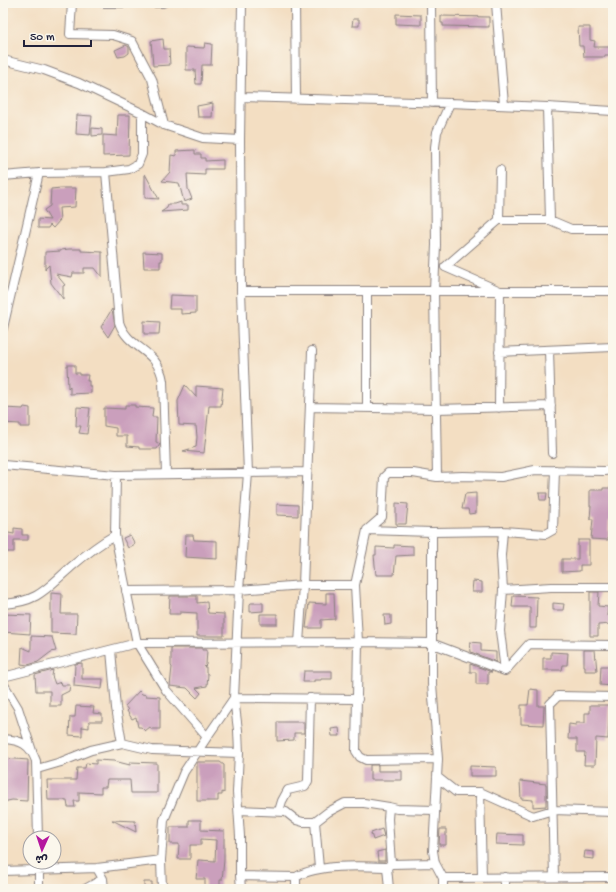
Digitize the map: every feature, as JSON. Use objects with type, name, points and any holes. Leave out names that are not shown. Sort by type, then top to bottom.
[{"type":"street","points":[[72,3],[70,34],[113,35],[132,41],[152,79],[164,125]]},
{"type":"street","points":[[103,3],[163,3]]},
{"type":"street","points":[[241,889],[237,792],[239,753],[234,698],[239,590],[248,473],[241,291],[240,140],[242,3]]},
{"type":"street","points":[[295,3],[296,99]]},
{"type":"street","points":[[431,3],[432,103]]},
{"type":"street","points":[[496,3],[504,105]]},
{"type":"street","points":[[3,60],[44,70],[79,83],[164,125],[203,138],[240,140]]},
{"type":"street","points":[[241,97],[547,106],[613,111]]},
{"type":"street","points":[[437,477],[434,291],[436,245],[436,140],[440,125],[450,103]]},
{"type":"street","points":[[547,106],[550,220]]},
{"type":"street","points":[[3,176],[39,173],[106,172],[134,167],[140,160],[142,113]]},
{"type":"street","points":[[500,170],[500,220]]},
{"type":"street","points":[[106,172],[119,322],[127,337],[154,359],[161,371],[163,381],[166,474]]},
{"type":"street","points":[[3,328],[39,173]]},
{"type":"street","points":[[445,267],[500,220],[550,220],[571,229],[613,229]]},
{"type":"street","points":[[436,245],[445,267],[500,291]]},
{"type":"street","points":[[241,291],[613,291]]},
{"type":"street","points":[[367,291],[367,408]]},
{"type":"street","points":[[499,408],[500,291]]},
{"type":"street","points":[[499,352],[613,347]]},
{"type":"street","points":[[549,350],[552,453]]},
{"type":"street","points":[[299,643],[303,586],[312,351]]},
{"type":"street","points":[[310,407],[436,409],[551,406]]},
{"type":"street","points":[[3,465],[116,475],[307,472]]},
{"type":"street","points":[[438,759],[366,760],[356,751],[358,642],[355,585],[367,530],[382,517],[384,477],[388,473],[413,473],[437,477],[501,477],[535,470],[613,470]]},
{"type":"street","points":[[367,530],[432,532],[503,531],[546,534],[553,530],[555,470]]},
{"type":"street","points":[[116,475],[115,535],[137,644],[166,690],[206,737]]},
{"type":"street","points":[[503,531],[501,555],[503,590],[500,631],[505,671]]},
{"type":"street","points":[[432,532],[432,684],[438,759],[433,851],[436,863],[443,878],[443,889]]},
{"type":"street","points":[[3,604],[22,602],[34,598],[45,591],[95,547],[115,535]]},
{"type":"street","points":[[126,591],[239,590],[303,586],[355,585]]},
{"type":"street","points":[[503,590],[551,587],[613,587]]},
{"type":"street","points":[[3,677],[137,644],[358,642],[431,643],[505,671]]},
{"type":"street","points":[[505,671],[529,644],[613,645]]},
{"type":"street","points":[[111,650],[116,708],[122,743]]},
{"type":"street","points":[[3,683],[18,708],[36,761],[38,830]]},
{"type":"street","points":[[554,877],[550,704],[558,696],[613,697]]},
{"type":"street","points":[[234,698],[358,699]]},
{"type":"street","points":[[162,889],[161,860],[164,820],[184,772],[206,737],[234,698]]},
{"type":"street","points":[[279,811],[288,790],[305,786],[308,780],[310,698]]},
{"type":"street","points":[[3,740],[21,742],[33,753]]},
{"type":"street","points":[[37,769],[61,762],[91,750],[122,743],[152,750],[239,753]]},
{"type":"street","points":[[437,777],[456,792],[480,792],[533,816],[553,810],[613,812]]},
{"type":"street","points":[[480,792],[482,877]]},
{"type":"street","points":[[238,810],[286,812],[296,820],[303,822],[314,822],[344,803],[364,803],[397,809],[435,810]]},
{"type":"street","points":[[388,889],[389,807]]},
{"type":"street","points":[[314,822],[319,868]]},
{"type":"street","points":[[62,867],[97,868],[161,860]]},
{"type":"street","points":[[240,876],[296,877],[319,868],[436,863]]},
{"type":"street","points":[[3,871],[22,868]]},
{"type":"street","points":[[97,868],[103,878],[104,889]]},
{"type":"street","points":[[39,870],[40,889]]},
{"type":"street","points":[[296,877],[296,889]]},
{"type":"street","points":[[505,877],[506,889]]},
{"type":"street","points":[[443,878],[613,877]]},
{"type":"street","points":[[86,889],[103,878]]},
{"type":"building","points":[[396,14],[421,15],[421,25],[396,24]]},
{"type":"building","points":[[441,16],[489,17],[489,27],[443,26],[443,23],[441,23]]},
{"type":"building","points":[[353,19],[359,19],[359,26],[352,26]]},
{"type":"building","points":[[578,27],[590,27],[590,40],[595,41],[594,47],[611,47],[611,55],[605,55],[605,57],[584,57],[583,46],[579,46]]},
{"type":"building","points":[[163,39],[164,49],[169,49],[170,65],[153,66],[151,41]]},
{"type":"building","points":[[205,43],[212,44],[211,65],[202,65],[201,84],[196,84],[195,70],[186,70],[186,47],[204,48]]},
{"type":"building","points":[[126,45],[129,47],[129,53],[125,56],[118,57],[115,50]]},
{"type":"building","points":[[213,103],[212,117],[198,117],[197,106]]},
{"type":"building","points":[[77,115],[92,116],[90,135],[76,134]]},
{"type":"building","points":[[118,115],[130,115],[129,155],[103,156],[103,135],[117,136]]},
{"type":"building","points":[[92,128],[102,129],[102,135],[92,136]]},
{"type":"building","points":[[195,150],[195,154],[201,154],[201,158],[205,158],[205,161],[223,160],[223,169],[205,169],[205,175],[187,174],[188,189],[192,199],[184,202],[179,183],[162,181],[170,172],[171,155],[176,156],[176,151]]},
{"type":"building","points":[[145,174],[156,194],[159,199],[145,198]]},
{"type":"building","points":[[76,188],[75,207],[59,208],[60,220],[53,228],[50,225],[48,228],[38,228],[38,219],[50,220],[44,210],[50,206],[51,189]]},
{"type":"building","points":[[181,202],[181,205],[188,205],[188,210],[161,212],[167,208],[168,204]]},
{"type":"building","points":[[69,249],[102,252],[102,277],[95,268],[84,268],[84,273],[73,273],[72,277],[56,274],[65,285],[63,286],[63,299],[51,283],[49,265],[45,269],[45,252]]},
{"type":"building","points":[[143,252],[162,253],[160,268],[144,268]]},
{"type":"building","points":[[170,295],[196,296],[196,313],[181,314],[181,309],[169,309]]},
{"type":"building","points":[[112,309],[115,325],[108,337],[101,327]]},
{"type":"building","points":[[144,321],[160,322],[159,334],[144,334]]},
{"type":"building","points":[[67,365],[75,365],[75,373],[80,373],[80,375],[88,375],[87,381],[89,381],[89,386],[91,386],[91,393],[70,394],[70,386],[68,388]]},
{"type":"building","points":[[185,385],[196,397],[196,386],[223,388],[221,406],[209,406],[204,453],[183,451],[196,447],[197,437],[196,426],[179,425],[178,401]]},
{"type":"building","points":[[125,405],[153,408],[152,417],[157,417],[156,442],[160,444],[157,449],[139,449],[139,447],[127,446],[127,436],[116,436],[116,428],[104,426],[104,408],[125,409]]},
{"type":"building","points":[[24,407],[30,408],[30,427],[20,427],[20,424],[3,423],[4,408],[23,409]]},
{"type":"building","points":[[77,407],[90,408],[87,434],[79,433],[81,426],[76,426]]},
{"type":"building","points":[[603,488],[613,488],[613,521],[609,520],[608,540],[591,539],[593,519],[590,519],[590,490],[603,490]]},
{"type":"building","points":[[476,493],[476,513],[469,514],[468,509],[462,509],[465,494]]},
{"type":"building","points":[[539,493],[547,493],[546,500],[540,500]]},
{"type":"building","points":[[396,503],[408,504],[406,524],[396,524]]},
{"type":"building","points":[[277,504],[298,505],[298,516],[277,515]]},
{"type":"building","points":[[14,528],[22,529],[22,535],[28,535],[28,540],[14,540],[14,552],[3,552],[3,532],[14,534]]},
{"type":"building","points":[[130,535],[135,544],[128,548],[123,538]]},
{"type":"building","points":[[186,535],[193,535],[194,540],[217,541],[217,559],[185,557]]},
{"type":"building","points":[[578,540],[589,540],[589,565],[580,565],[580,571],[562,572],[562,559],[578,559]]},
{"type":"building","points":[[394,545],[413,546],[413,555],[396,556],[394,575],[376,575],[374,555],[376,555],[376,547],[394,548]]},
{"type":"building","points":[[473,581],[482,582],[482,592],[472,592]]},
{"type":"building","points":[[590,592],[599,592],[598,606],[608,607],[607,615],[611,615],[611,624],[598,625],[598,636],[590,636]]},
{"type":"building","points":[[51,593],[62,594],[61,614],[77,614],[76,634],[51,633]]},
{"type":"building","points":[[326,593],[334,593],[335,619],[321,620],[321,628],[306,628],[309,603],[326,604]]},
{"type":"building","points":[[170,596],[197,596],[197,603],[207,602],[208,613],[224,614],[224,636],[197,636],[197,613],[180,612],[180,614],[169,614]]},
{"type":"building","points":[[513,596],[537,597],[536,628],[530,628],[530,607],[512,607]]},
{"type":"building","points":[[251,603],[263,603],[263,611],[250,612]]},
{"type":"building","points":[[553,603],[564,604],[563,610],[553,610]]},
{"type":"building","points":[[3,614],[31,615],[30,634],[3,632]]},
{"type":"building","points":[[260,614],[277,614],[277,624],[260,624]]},
{"type":"building","points":[[384,615],[391,615],[391,624],[385,625]]},
{"type":"building","points":[[31,636],[52,637],[56,651],[51,652],[38,662],[28,665],[21,664],[22,647],[31,651]]},
{"type":"building","points":[[470,642],[481,643],[481,651],[496,652],[496,662],[471,652]]},
{"type":"building","points":[[171,648],[202,648],[202,650],[207,650],[206,665],[204,667],[206,667],[206,673],[208,674],[207,686],[196,688],[201,693],[197,698],[187,688],[170,686],[172,667]]},
{"type":"building","points":[[584,650],[595,650],[597,671],[585,671]]},
{"type":"building","points":[[551,652],[568,653],[567,665],[563,665],[562,670],[543,670],[543,658],[551,658]]},
{"type":"building","points":[[82,663],[82,679],[103,679],[102,689],[74,686],[75,664]]},
{"type":"building","points":[[470,664],[492,672],[488,672],[488,684],[476,684],[476,672],[470,672]]},
{"type":"building","points":[[601,666],[613,666],[613,686],[600,685]]},
{"type":"building","points":[[53,670],[52,676],[55,684],[61,682],[62,685],[70,685],[69,691],[61,695],[61,706],[50,706],[50,691],[36,691],[35,675]]},
{"type":"building","points":[[304,671],[332,671],[332,679],[303,682]]},
{"type":"building","points":[[530,689],[538,690],[538,706],[544,706],[543,725],[521,724],[521,705],[528,705]]},
{"type":"building","points":[[139,691],[146,696],[160,697],[160,729],[151,729],[150,727],[145,731],[141,727],[138,727],[136,717],[132,719],[127,711],[128,710],[125,706]]},
{"type":"building","points":[[590,705],[610,705],[608,739],[596,738],[595,765],[584,765],[585,752],[577,752],[577,739],[568,739],[569,724],[576,725],[576,723],[585,723],[585,713],[590,713]]},
{"type":"building","points":[[76,706],[94,707],[93,713],[102,714],[102,721],[89,721],[89,728],[82,727],[82,736],[69,735],[70,717],[75,717]]},
{"type":"building","points":[[277,722],[304,722],[304,733],[294,733],[294,740],[277,741]]},
{"type":"building","points":[[339,728],[340,736],[332,736],[331,729]]},
{"type":"building","points":[[3,758],[28,760],[27,801],[12,800],[3,802]]},
{"type":"building","points":[[96,760],[114,761],[130,765],[130,762],[157,763],[157,793],[131,793],[130,780],[107,780],[106,787],[101,787],[101,793],[79,792],[79,801],[74,801],[75,807],[68,807],[67,801],[65,800],[48,800],[47,780],[76,780],[77,768],[85,768],[86,763],[96,764]]},
{"type":"building","points":[[197,762],[220,762],[224,765],[224,793],[222,792],[222,795],[218,795],[218,801],[197,801]]},
{"type":"building","points":[[370,765],[378,765],[378,771],[402,771],[402,780],[370,780]]},
{"type":"building","points":[[470,766],[496,767],[496,776],[470,776]]},
{"type":"building","points":[[520,781],[546,784],[546,806],[533,807],[533,800],[521,799]]},
{"type":"building","points":[[112,820],[135,821],[136,832]]},
{"type":"building","points":[[189,820],[201,820],[201,830],[224,831],[224,860],[222,880],[220,880],[220,889],[205,889],[205,879],[196,879],[198,860],[215,861],[216,840],[201,839],[201,845],[190,845],[190,859],[178,859],[179,844],[170,844],[170,827],[189,827]]},
{"type":"building","points":[[382,829],[384,836],[373,840],[371,833]]},
{"type":"building","points":[[440,829],[446,829],[446,845],[439,845]]},
{"type":"building","points":[[497,834],[523,835],[523,845],[496,844]]},
{"type":"building","points":[[385,850],[385,861],[378,861],[377,852]]},
{"type":"building","points":[[585,851],[594,852],[594,859],[584,858]]},
{"type":"building","points":[[144,882],[152,882],[152,889],[144,889]]}]
